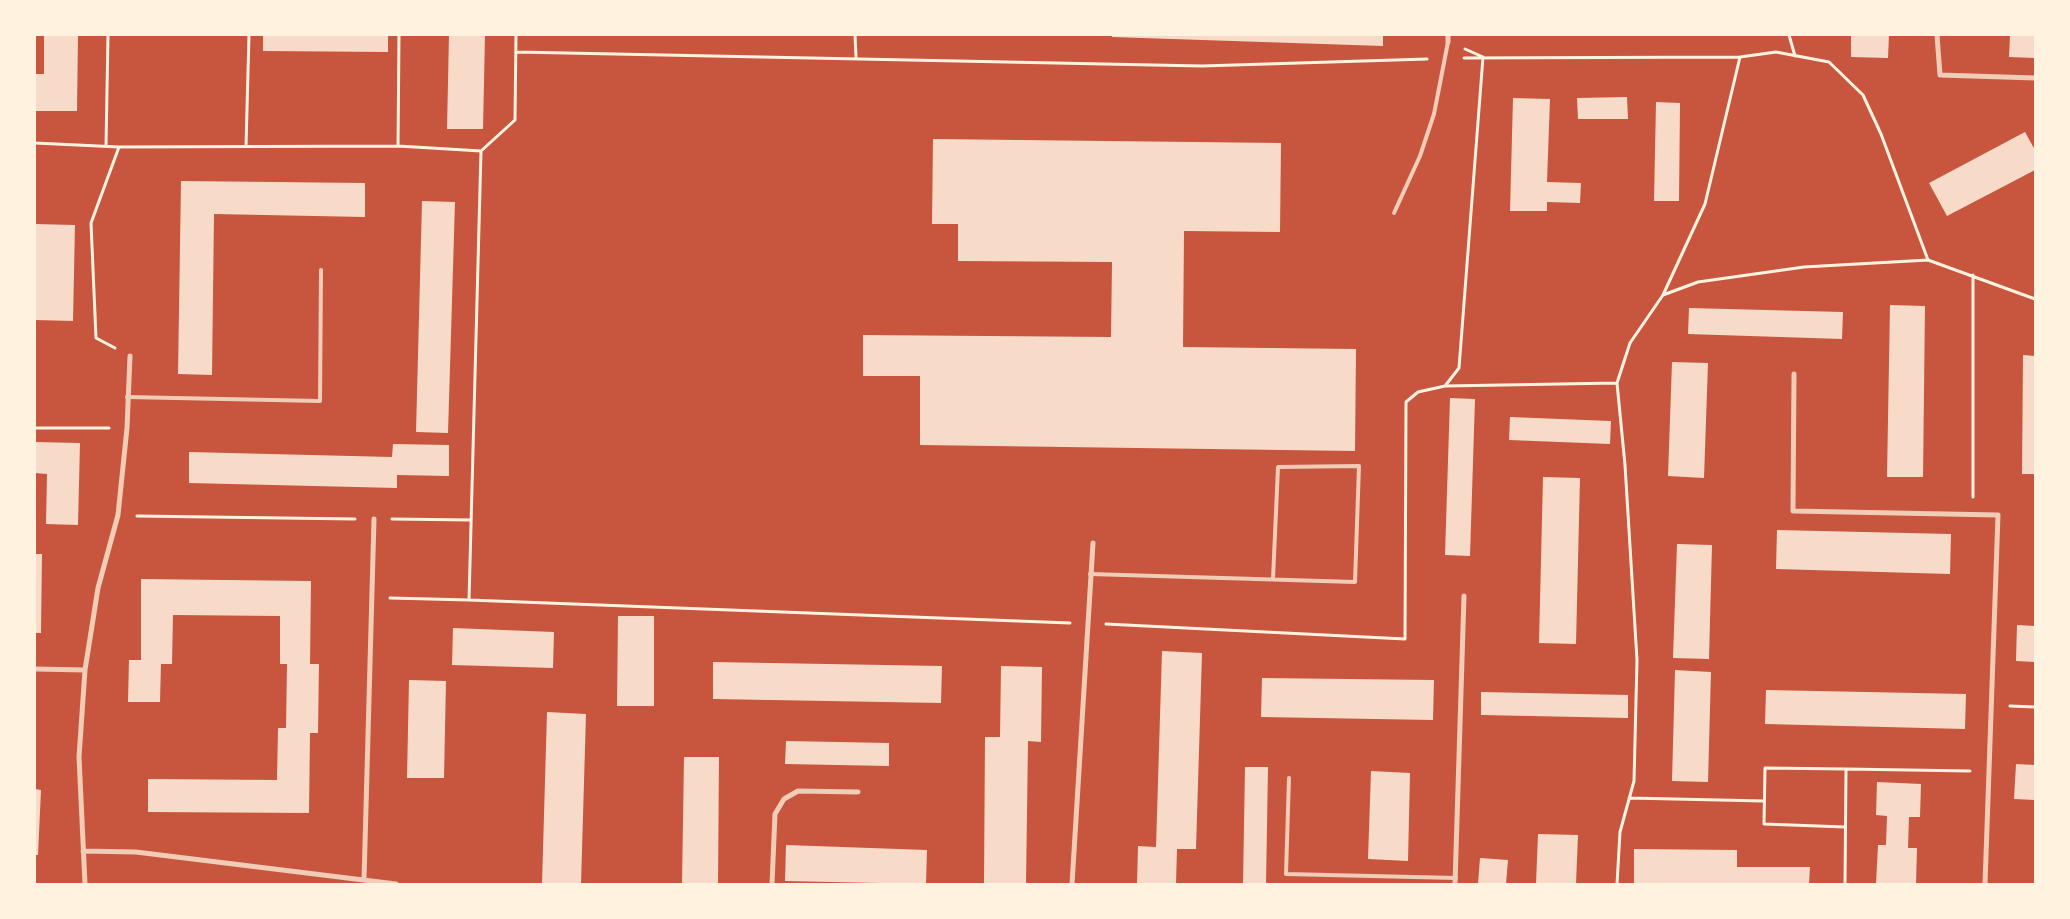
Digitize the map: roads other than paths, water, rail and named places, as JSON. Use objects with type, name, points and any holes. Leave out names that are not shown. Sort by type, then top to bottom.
[{"type":"street","points":[[1448,35],[1448,42]]},
{"type":"street","points":[[1937,35],[1940,75],[2035,78]]},
{"type":"street","points":[[84,884],[80,757],[84,670],[98,588],[118,515],[127,428],[130,356]]},
{"type":"street","points":[[1794,374],[1793,511],[1998,515],[1985,884]]},
{"type":"street","points":[[364,880],[374,519]]},
{"type":"street","points":[[1072,884],[1086,623],[1093,543]]},
{"type":"street","points":[[1456,884],[1464,596]]},
{"type":"street","points":[[35,670],[84,670]]},
{"type":"street","points":[[772,884],[775,814],[784,799],[798,791],[858,792]]},
{"type":"street","points":[[83,851],[136,852],[396,884]]},
{"type":"lane","points":[[1394,214],[1420,156],[1434,114],[1448,42]]},
{"type":"lane","points":[[127,397],[320,400],[321,270]]},
{"type":"lane","points":[[1090,574],[1355,582],[1359,466],[1278,467],[1274,579]]},
{"type":"lane","points":[[1289,778],[1286,874],[1456,878]]}]
